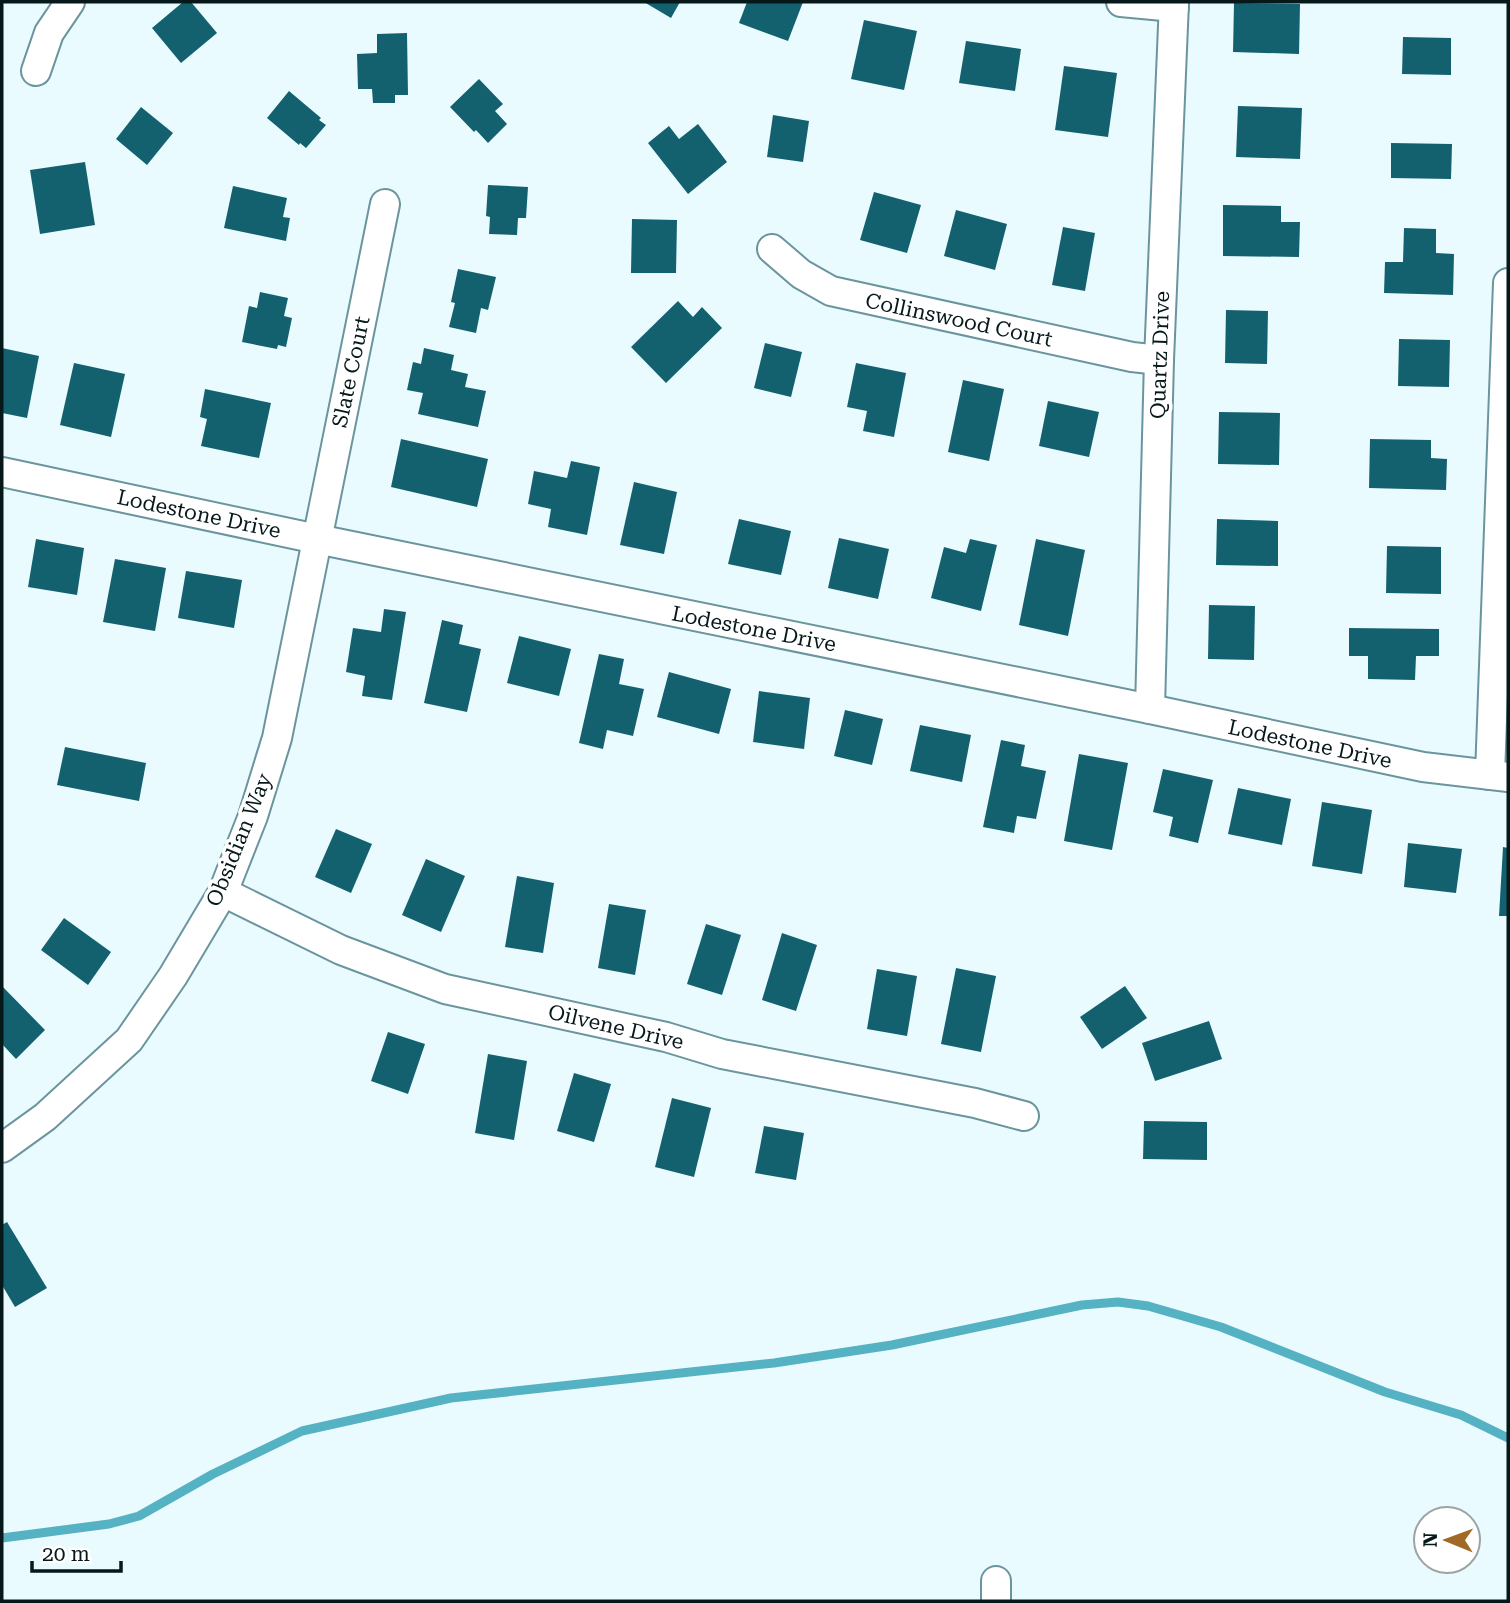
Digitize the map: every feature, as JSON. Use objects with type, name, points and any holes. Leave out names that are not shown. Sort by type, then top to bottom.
[{"type":"street","points":[[36,71],[49,33],[69,2]]},
{"type":"street","points":[[1121,2],[1174,4]]},
{"type":"street","name":"Quartz Drive","points":[[1150,709],[1159,360],[1174,4]]},
{"type":"street","name":"Slate Court","points":[[317,539],[385,204]]},
{"type":"street","name":"Collinswood Court","points":[[772,249],[801,274],[831,291],[1118,354],[1159,360]]},
{"type":"street","points":[[1499,776],[1508,283]]},
{"type":"street","name":"Lodestone Drive","points":[[2,472],[1423,767],[1499,776]]},
{"type":"street","name":"Obsidian Way","points":[[2,1148],[45,1117],[129,1040],[173,976],[223,892],[253,816],[277,738],[317,539]]},
{"type":"street","name":"Oilvene Drive","points":[[223,892],[341,950],[445,989],[666,1037],[722,1054],[975,1103],[1024,1116]]},
{"type":"building","points":[[183,2],[191,2],[217,33],[181,63],[152,28]]},
{"type":"building","points":[[644,2],[680,2],[671,18]]},
{"type":"building","points":[[747,2],[803,2],[788,41],[739,23]]},
{"type":"building","points":[[1234,3],[1300,4],[1299,54],[1233,52]]},
{"type":"building","points":[[864,20],[917,31],[904,90],[851,79]]},
{"type":"building","points":[[407,33],[408,95],[395,95],[395,103],[373,103],[372,89],[358,89],[357,54],[377,53],[377,34]]},
{"type":"building","points":[[1403,37],[1451,38],[1451,75],[1402,74]]},
{"type":"building","points":[[966,41],[1021,49],[1015,91],[959,83]]},
{"type":"building","points":[[1064,66],[1117,73],[1108,137],[1055,130]]},
{"type":"building","points":[[479,79],[503,104],[495,111],[507,124],[488,143],[450,107]]},
{"type":"building","points":[[289,91],[326,125],[306,148],[267,118]]},
{"type":"building","points":[[1238,106],[1302,108],[1300,159],[1236,157]]},
{"type":"building","points":[[141,107],[173,133],[147,165],[116,139]]},
{"type":"building","points":[[773,115],[809,121],[803,162],[767,157]]},
{"type":"building","points":[[698,124],[727,162],[688,194],[648,143],[669,126],[679,139]]},
{"type":"building","points":[[1391,143],[1452,144],[1451,179],[1391,178]]},
{"type":"building","points":[[85,162],[95,225],[40,234],[30,170]]},
{"type":"building","points":[[488,185],[528,187],[526,218],[518,218],[517,235],[489,234],[490,217],[486,216]]},
{"type":"building","points":[[233,186],[287,198],[283,217],[290,218],[286,241],[224,228]]},
{"type":"building","points":[[874,192],[921,205],[907,253],[860,240]]},
{"type":"building","points":[[1223,205],[1281,206],[1281,222],[1300,222],[1299,257],[1223,256]]},
{"type":"building","points":[[956,210],[1007,224],[995,270],[944,256]]},
{"type":"building","points":[[632,219],[677,220],[676,273],[631,273]]},
{"type":"building","points":[[1063,227],[1095,233],[1085,291],[1052,285]]},
{"type":"building","points":[[1404,228],[1436,229],[1436,253],[1454,254],[1453,295],[1384,293],[1385,262],[1403,262]]},
{"type":"building","points":[[458,269],[496,277],[488,310],[481,308],[476,333],[449,327],[455,303],[451,302]]},
{"type":"building","points":[[260,292],[288,298],[284,316],[292,318],[286,347],[278,345],[277,349],[242,342],[249,306],[257,308]]},
{"type":"building","points":[[678,301],[693,317],[702,307],[722,328],[666,383],[631,347]]},
{"type":"building","points":[[1226,310],[1268,311],[1267,364],[1225,363]]},
{"type":"building","points":[[1399,339],[1450,340],[1449,387],[1398,386]]},
{"type":"building","points":[[765,343],[802,352],[791,397],[754,388]]},
{"type":"building","points":[[2,348],[39,356],[27,418],[2,413]]},
{"type":"building","points":[[424,348],[454,355],[451,370],[468,374],[465,387],[486,391],[478,427],[418,414],[423,393],[407,390],[413,362],[421,364]]},
{"type":"building","points":[[74,363],[125,374],[111,437],[60,425]]},
{"type":"building","points":[[856,363],[906,373],[894,437],[863,431],[867,411],[847,407]]},
{"type":"building","points":[[963,380],[1004,389],[989,461],[948,452]]},
{"type":"building","points":[[205,389],[271,403],[259,458],[201,446],[207,419],[200,417]]},
{"type":"building","points":[[1048,401],[1099,412],[1089,457],[1039,446]]},
{"type":"building","points":[[1219,412],[1280,413],[1279,465],[1218,464]]},
{"type":"building","points":[[401,439],[488,459],[477,507],[391,487]]},
{"type":"building","points":[[1370,439],[1431,440],[1431,458],[1447,459],[1446,490],[1369,488]]},
{"type":"building","points":[[571,461],[600,467],[587,535],[548,527],[551,509],[528,504],[534,471],[567,478]]},
{"type":"building","points":[[634,482],[677,492],[664,554],[620,545]]},
{"type":"building","points":[[739,519],[791,531],[781,575],[728,564]]},
{"type":"building","points":[[1217,519],[1278,521],[1278,566],[1216,565]]},
{"type":"building","points":[[839,538],[889,549],[878,599],[828,588]]},
{"type":"building","points":[[36,539],[84,548],[77,595],[28,587]]},
{"type":"building","points":[[970,539],[997,545],[981,611],[931,598],[944,547],[966,553]]},
{"type":"building","points":[[1036,539],[1085,550],[1068,636],[1019,625]]},
{"type":"building","points":[[1387,546],[1441,547],[1441,594],[1386,593]]},
{"type":"building","points":[[115,559],[166,568],[155,631],[103,622]]},
{"type":"building","points":[[186,571],[242,580],[234,628],[178,618]]},
{"type":"building","points":[[1209,605],[1255,606],[1254,660],[1208,659]]},
{"type":"building","points":[[384,609],[406,612],[392,700],[362,696],[365,676],[346,672],[353,628],[381,632]]},
{"type":"building","points":[[442,620],[463,625],[459,644],[481,649],[467,712],[424,703]]},
{"type":"building","points":[[1349,628],[1439,629],[1439,656],[1416,656],[1415,680],[1368,679],[1368,656],[1349,656]]},
{"type":"building","points":[[519,636],[571,649],[559,696],[507,683]]},
{"type":"building","points":[[599,654],[624,659],[619,684],[644,689],[633,736],[607,730],[603,749],[579,743]]},
{"type":"building","points":[[669,672],[731,689],[719,734],[657,717]]},
{"type":"building","points":[[759,691],[810,698],[804,749],[753,742]]},
{"type":"building","points":[[845,710],[883,719],[872,765],[834,756]]},
{"type":"building","points":[[920,725],[971,735],[962,782],[910,771]]},
{"type":"building","points":[[1001,740],[1025,745],[1021,766],[1046,771],[1036,819],[1017,816],[1014,833],[983,827]]},
{"type":"building","points":[[65,747],[146,763],[139,801],[57,785]]},
{"type":"building","points":[[1079,754],[1128,763],[1112,850],[1064,841]]},
{"type":"building","points":[[1163,769],[1213,780],[1198,843],[1169,836],[1173,817],[1153,812]]},
{"type":"building","points":[[1238,788],[1291,799],[1282,845],[1228,834]]},
{"type":"building","points":[[1322,802],[1372,810],[1362,874],[1312,866]]},
{"type":"building","points":[[336,829],[372,844],[351,893],[315,877]]},
{"type":"building","points":[[1408,843],[1462,849],[1456,893],[1404,887]]},
{"type":"building","points":[[1503,847],[1508,848],[1508,916],[1499,916]]},
{"type":"building","points":[[426,859],[465,876],[441,932],[402,915]]},
{"type":"building","points":[[517,876],[554,883],[543,953],[505,947]]},
{"type":"building","points":[[609,904],[646,910],[635,975],[598,968]]},
{"type":"building","points":[[64,918],[111,952],[88,985],[41,950]]},
{"type":"building","points":[[706,924],[741,935],[722,995],[687,984]]},
{"type":"building","points":[[782,933],[817,945],[796,1011],[762,1000]]},
{"type":"building","points":[[956,968],[996,976],[981,1052],[941,1044]]},
{"type":"building","points":[[877,969],[917,976],[907,1036],[867,1029]]},
{"type":"building","points":[[2,986],[45,1030],[16,1059],[2,1044]]},
{"type":"building","points":[[1125,986],[1147,1018],[1102,1049],[1080,1017]]},
{"type":"building","points":[[1209,1021],[1222,1059],[1155,1081],[1142,1043]]},
{"type":"building","points":[[388,1032],[425,1044],[408,1094],[371,1081]]},
{"type":"building","points":[[488,1054],[527,1061],[514,1140],[475,1133]]},
{"type":"building","points":[[574,1073],[611,1084],[594,1142],[557,1131]]},
{"type":"building","points":[[672,1098],[711,1108],[694,1177],[655,1167]]},
{"type":"building","points":[[1144,1121],[1207,1122],[1207,1160],[1143,1159]]},
{"type":"building","points":[[764,1126],[804,1133],[796,1180],[755,1173]]},
{"type":"building","points":[[7,1222],[47,1288],[15,1307],[2,1285],[2,1225]]},
{"type":"waterway","points":[[2,1538],[109,1524],[139,1516],[213,1474],[302,1431],[451,1398],[774,1363],[892,1345],[1082,1305],[1118,1302],[1148,1306],[1221,1327],[1385,1392],[1461,1415],[1508,1438]]}]
